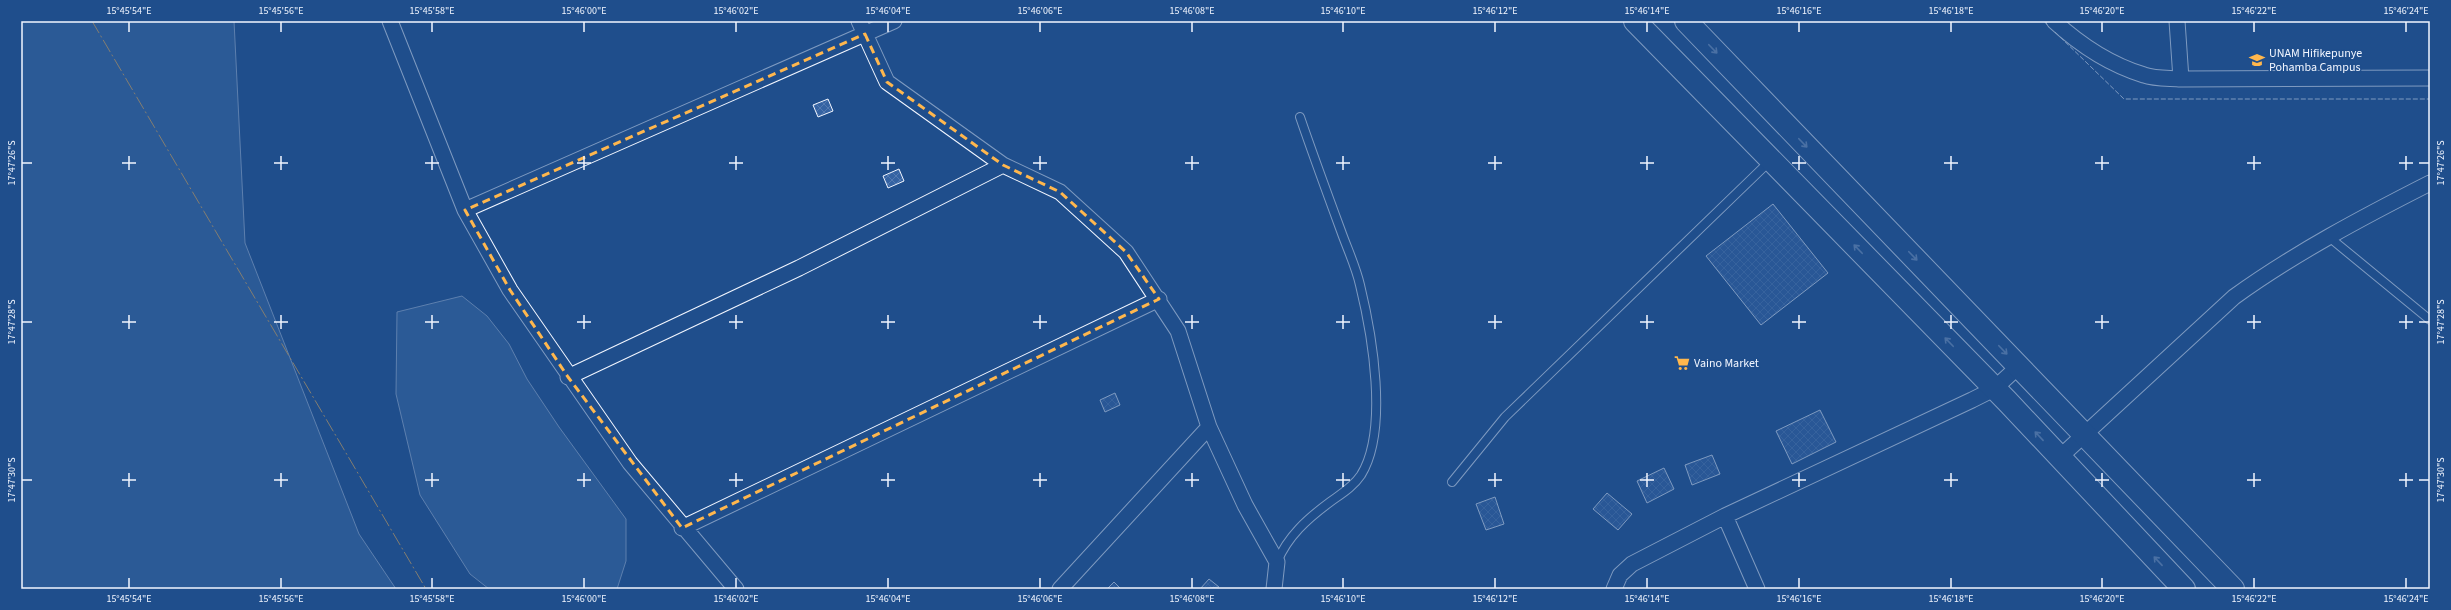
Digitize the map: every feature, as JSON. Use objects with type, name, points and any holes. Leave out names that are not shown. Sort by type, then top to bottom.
[{"type":"main road","points":[[1634,21],[2060,457],[2184,589]]},
{"type":"main road","points":[[1686,21],[2233,589]]},
{"type":"street","points":[[390,21],[465,210],[510,290],[568,377],[630,463],[682,528],[736,589]]},
{"type":"street","points":[[465,210],[862,27],[894,21]]},
{"type":"street","points":[[2054,21],[2075,40],[2119,65],[2145,76],[2181,79],[2430,78]]},
{"type":"street","points":[[2177,21],[2181,79]]},
{"type":"street","points":[[862,27],[887,82],[1003,165],[1060,192],[1126,252],[1159,299],[1178,331],[1209,427],[1245,505],[1277,562],[1274,589]]},
{"type":"street","points":[[568,377],[799,268],[1003,165]]},
{"type":"street","points":[[2060,457],[2234,297],[2262,277],[2357,220],[2430,183]]},
{"type":"street","points":[[682,528],[1159,299]]},
{"type":"street","points":[[1614,589],[1620,575],[1632,564],[1725,516],[1994,389],[2019,366]]},
{"type":"street","points":[[1060,589],[1209,427]]},
{"type":"street","points":[[1725,516],[1757,589]]},
{"type":"lane","points":[[1277,562],[1285,544],[1308,519],[1348,490],[1361,475],[1371,454],[1375,427],[1375,394],[1370,344],[1360,284],[1300,117]]},
{"type":"lane","points":[[1452,482],[1505,417],[1771,160]]},
{"type":"lane","points":[[2329,237],[2430,320]]},
{"type":"highlighted area","points":[[865,34],[887,82],[1003,165],[1060,192],[1126,252],[1159,299],[682,528],[568,377],[510,290],[465,210]]},
{"type":"water","points":[[21,21],[234,21],[245,243],[359,534],[396,589],[21,589]]},
{"type":"water","points":[[462,296],[487,316],[509,344],[527,379],[559,427],[626,519],[626,561],[617,589],[489,589],[470,574],[420,495],[396,394],[397,312]]},
{"type":"building","points":[[828,99],[833,111],[818,117],[813,105]]},
{"type":"building","points":[[899,169],[904,181],[888,188],[883,176]]},
{"type":"building","points":[[1773,204],[1828,273],[1761,325],[1706,256]]},
{"type":"building","points":[[1115,393],[1120,405],[1105,412],[1100,400]]},
{"type":"building","points":[[1820,410],[1836,442],[1792,464],[1776,431]]},
{"type":"building","points":[[1712,455],[1720,474],[1692,485],[1685,465]]},
{"type":"building","points":[[1664,468],[1674,489],[1647,503],[1637,481]]},
{"type":"building","points":[[1607,493],[1632,514],[1618,530],[1593,509]]},
{"type":"building","points":[[1495,497],[1504,524],[1486,530],[1476,504]]},
{"type":"building","points":[[1209,579],[1219,587],[1200,589]]},
{"type":"building","points":[[1114,582],[1121,589],[1107,589]]},
{"type":"fence","points":[[2044,21],[2049,27]]},
{"type":"fence","points":[[2055,32],[2124,99],[2430,99]]},
{"type":"power","points":[[92,21],[426,589]]},
{"type":"place","name":"UNAM Hifikepunye Pohamba Campus","points":[[2257,60]]},
{"type":"place","name":"Vaino Market","points":[[1682,363]]}]
